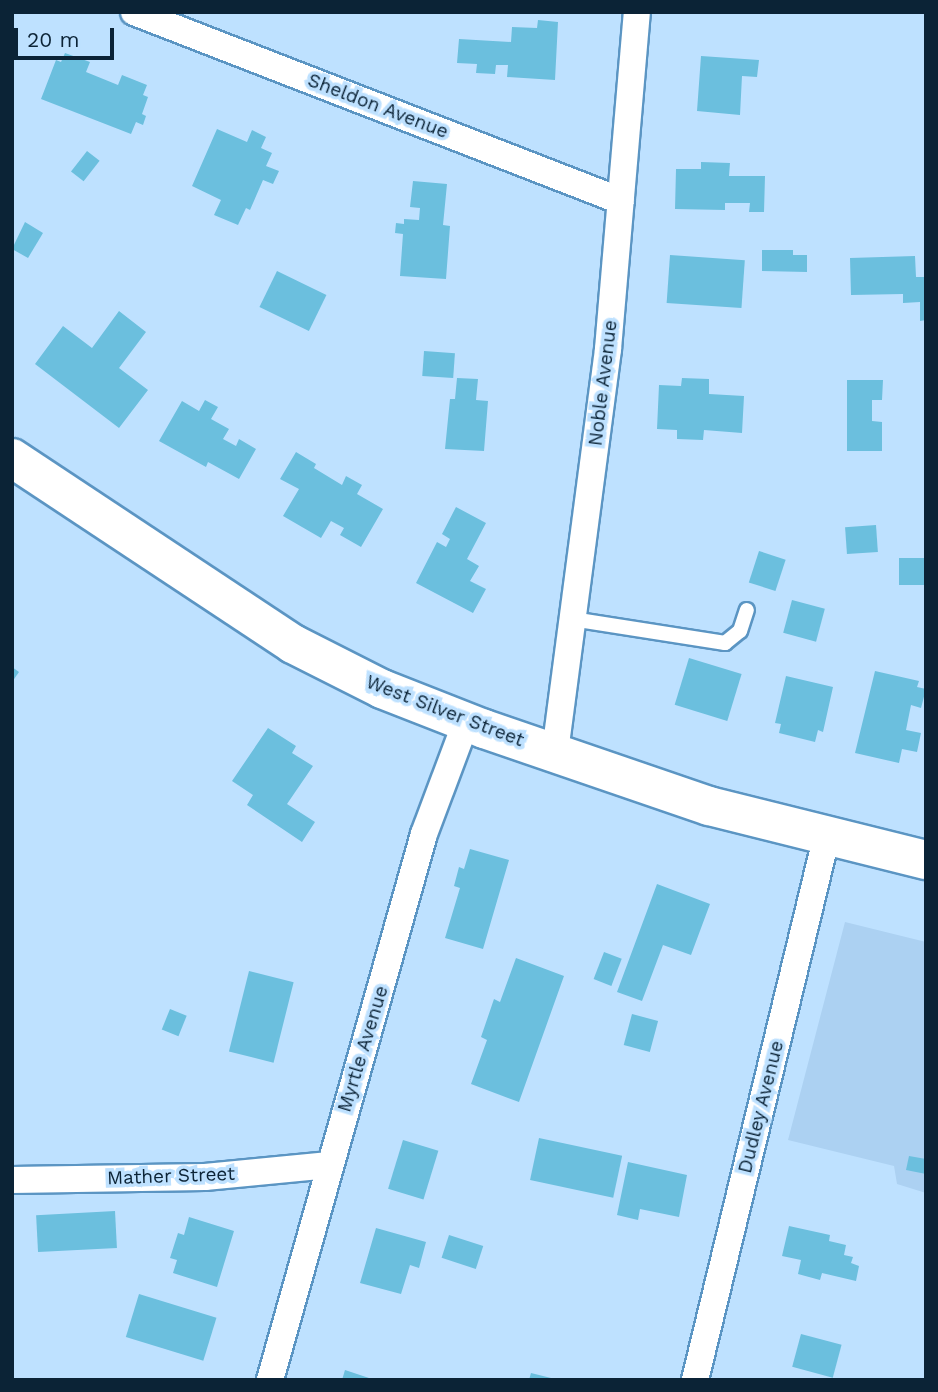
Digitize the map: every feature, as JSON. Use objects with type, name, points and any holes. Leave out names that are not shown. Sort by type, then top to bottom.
[{"type":"main road","name":"West Silver Street","points":[[12,458],[293,645],[382,689],[466,722],[709,806],[926,860]]},
{"type":"street","name":"Sheldon Avenue","points":[[134,12],[621,201]]},
{"type":"street","name":"Noble Avenue","points":[[555,752],[608,349],[637,12]]},
{"type":"street","name":"Myrtle Avenue","points":[[270,1380],[424,834],[466,722]]},
{"type":"street","name":"Dudley Avenue","points":[[695,1380],[827,835]]},
{"type":"street","name":"Mather Street","points":[[12,1180],[205,1177],[329,1165]]},
{"type":"lane","points":[[572,620],[726,643],[740,631],[747,610]]},
{"type":"shaded area","points":[[845,922],[926,942],[926,1193],[897,1184],[894,1166],[788,1140]]},
{"type":"building","points":[[538,20],[558,22],[555,80],[507,77],[508,65],[496,65],[495,74],[476,73],[477,64],[457,63],[459,39],[511,42],[512,27],[537,28]]},
{"type":"building","points":[[65,53],[90,62],[86,72],[118,85],[122,75],[147,85],[143,95],[148,97],[142,114],[146,116],[143,125],[136,122],[131,134],[41,99],[56,60],[61,62]]},
{"type":"building","points":[[701,56],[759,60],[757,77],[742,76],[740,115],[697,111]]},
{"type":"building","points":[[217,129],[247,142],[252,130],[266,137],[261,148],[272,153],[266,166],[279,171],[273,184],[263,180],[250,210],[246,208],[238,225],[214,215],[221,200],[192,186]]},
{"type":"building","points":[[87,151],[100,161],[84,181],[71,171]]},
{"type":"building","points":[[701,162],[730,163],[729,176],[765,176],[764,212],[749,212],[750,203],[725,203],[725,210],[675,209],[676,169],[701,169]]},
{"type":"building","points":[[413,181],[447,184],[443,225],[450,226],[446,279],[400,276],[403,234],[395,233],[396,223],[404,224],[404,219],[419,220],[420,208],[410,207]]},
{"type":"building","points":[[25,222],[43,233],[28,258],[12,249]]},
{"type":"building","points":[[762,250],[793,250],[793,255],[807,255],[807,272],[762,271]]},
{"type":"building","points":[[670,255],[745,260],[741,308],[667,303]]},
{"type":"building","points":[[915,256],[916,277],[926,277],[926,320],[920,321],[920,302],[903,303],[903,294],[851,295],[850,258]]},
{"type":"building","points":[[277,271],[326,295],[309,331],[259,307]]},
{"type":"building","points":[[119,311],[146,332],[119,368],[148,390],[119,428],[35,364],[63,326],[92,348]]},
{"type":"building","points":[[424,351],[455,353],[453,378],[422,376]]},
{"type":"building","points":[[457,378],[478,379],[476,400],[488,401],[484,451],[445,449],[450,399],[455,399]]},
{"type":"building","points":[[682,378],[709,379],[709,394],[744,396],[742,433],[704,430],[703,440],[677,439],[677,430],[657,429],[659,385],[681,386]]},
{"type":"building","points":[[847,380],[883,380],[882,400],[872,400],[872,421],[882,422],[882,451],[847,451]]},
{"type":"building","points":[[205,400],[218,407],[211,419],[229,429],[223,439],[236,446],[239,439],[256,449],[239,479],[208,462],[206,467],[159,441],[182,401],[199,411]]},
{"type":"building","points":[[296,452],[316,464],[314,468],[342,485],[346,476],[362,485],[357,494],[383,509],[361,547],[340,535],[344,528],[331,521],[321,538],[283,516],[299,489],[280,479]]},
{"type":"building","points":[[456,507],[486,523],[467,559],[479,566],[470,581],[486,589],[473,613],[416,583],[437,542],[446,547],[450,539],[442,534]]},
{"type":"building","points":[[876,525],[878,552],[847,554],[845,527]]},
{"type":"building","points":[[759,551],[786,560],[775,591],[749,582]]},
{"type":"building","points":[[899,558],[926,558],[926,585],[899,585]]},
{"type":"building","points":[[792,600],[825,609],[816,642],[783,633]]},
{"type":"building","points":[[689,658],[742,674],[727,721],[675,705]]},
{"type":"building","points":[[12,667],[19,672],[12,682]]},
{"type":"building","points":[[875,671],[919,681],[917,687],[926,689],[921,708],[911,705],[906,730],[921,733],[917,752],[902,749],[899,763],[855,753]]},
{"type":"building","points":[[786,676],[833,687],[823,732],[818,730],[815,742],[779,733],[781,724],[775,723]]},
{"type":"building","points":[[268,728],[296,746],[292,753],[313,766],[287,804],[315,822],[302,842],[247,805],[253,795],[232,781]]},
{"type":"building","points":[[470,849],[509,860],[483,949],[445,938],[460,888],[454,886],[459,867],[464,869]]},
{"type":"building","points":[[657,884],[710,904],[691,955],[663,945],[642,1001],[617,992]]},
{"type":"building","points":[[604,952],[622,959],[611,986],[594,979]]},
{"type":"building","points":[[516,958],[564,976],[519,1102],[471,1084],[487,1040],[481,1037],[494,999],[500,1002]]},
{"type":"building","points":[[249,971],[294,982],[274,1063],[229,1052]]},
{"type":"building","points":[[170,1009],[187,1016],[178,1036],[162,1029]]},
{"type":"building","points":[[632,1014],[658,1021],[650,1052],[624,1045]]},
{"type":"building","points":[[539,1138],[622,1156],[613,1198],[530,1180]]},
{"type":"building","points":[[403,1140],[438,1151],[423,1200],[388,1189]]},
{"type":"building","points":[[909,1156],[926,1159],[926,1174],[906,1170]]},
{"type":"building","points":[[628,1162],[687,1175],[679,1217],[640,1209],[638,1220],[617,1215]]},
{"type":"building","points":[[115,1211],[117,1248],[38,1252],[36,1215]]},
{"type":"building","points":[[189,1217],[234,1231],[217,1287],[173,1273],[177,1260],[170,1258],[178,1233],[184,1235]]},
{"type":"building","points":[[789,1226],[830,1235],[829,1241],[846,1245],[844,1255],[853,1257],[851,1263],[859,1266],[856,1281],[822,1273],[820,1280],[798,1274],[801,1260],[782,1256]]},
{"type":"building","points":[[376,1228],[426,1242],[419,1268],[410,1265],[401,1294],[360,1283]]},
{"type":"building","points":[[449,1235],[483,1246],[476,1269],[442,1258]]},
{"type":"building","points":[[139,1294],[216,1318],[203,1361],[126,1337]]},
{"type":"building","points":[[801,1334],[842,1345],[833,1378],[792,1367]]},
{"type":"building","points":[[345,1370],[372,1379],[372,1380],[342,1380]]},
{"type":"building","points":[[531,1373],[555,1379],[555,1380],[529,1380]]}]
